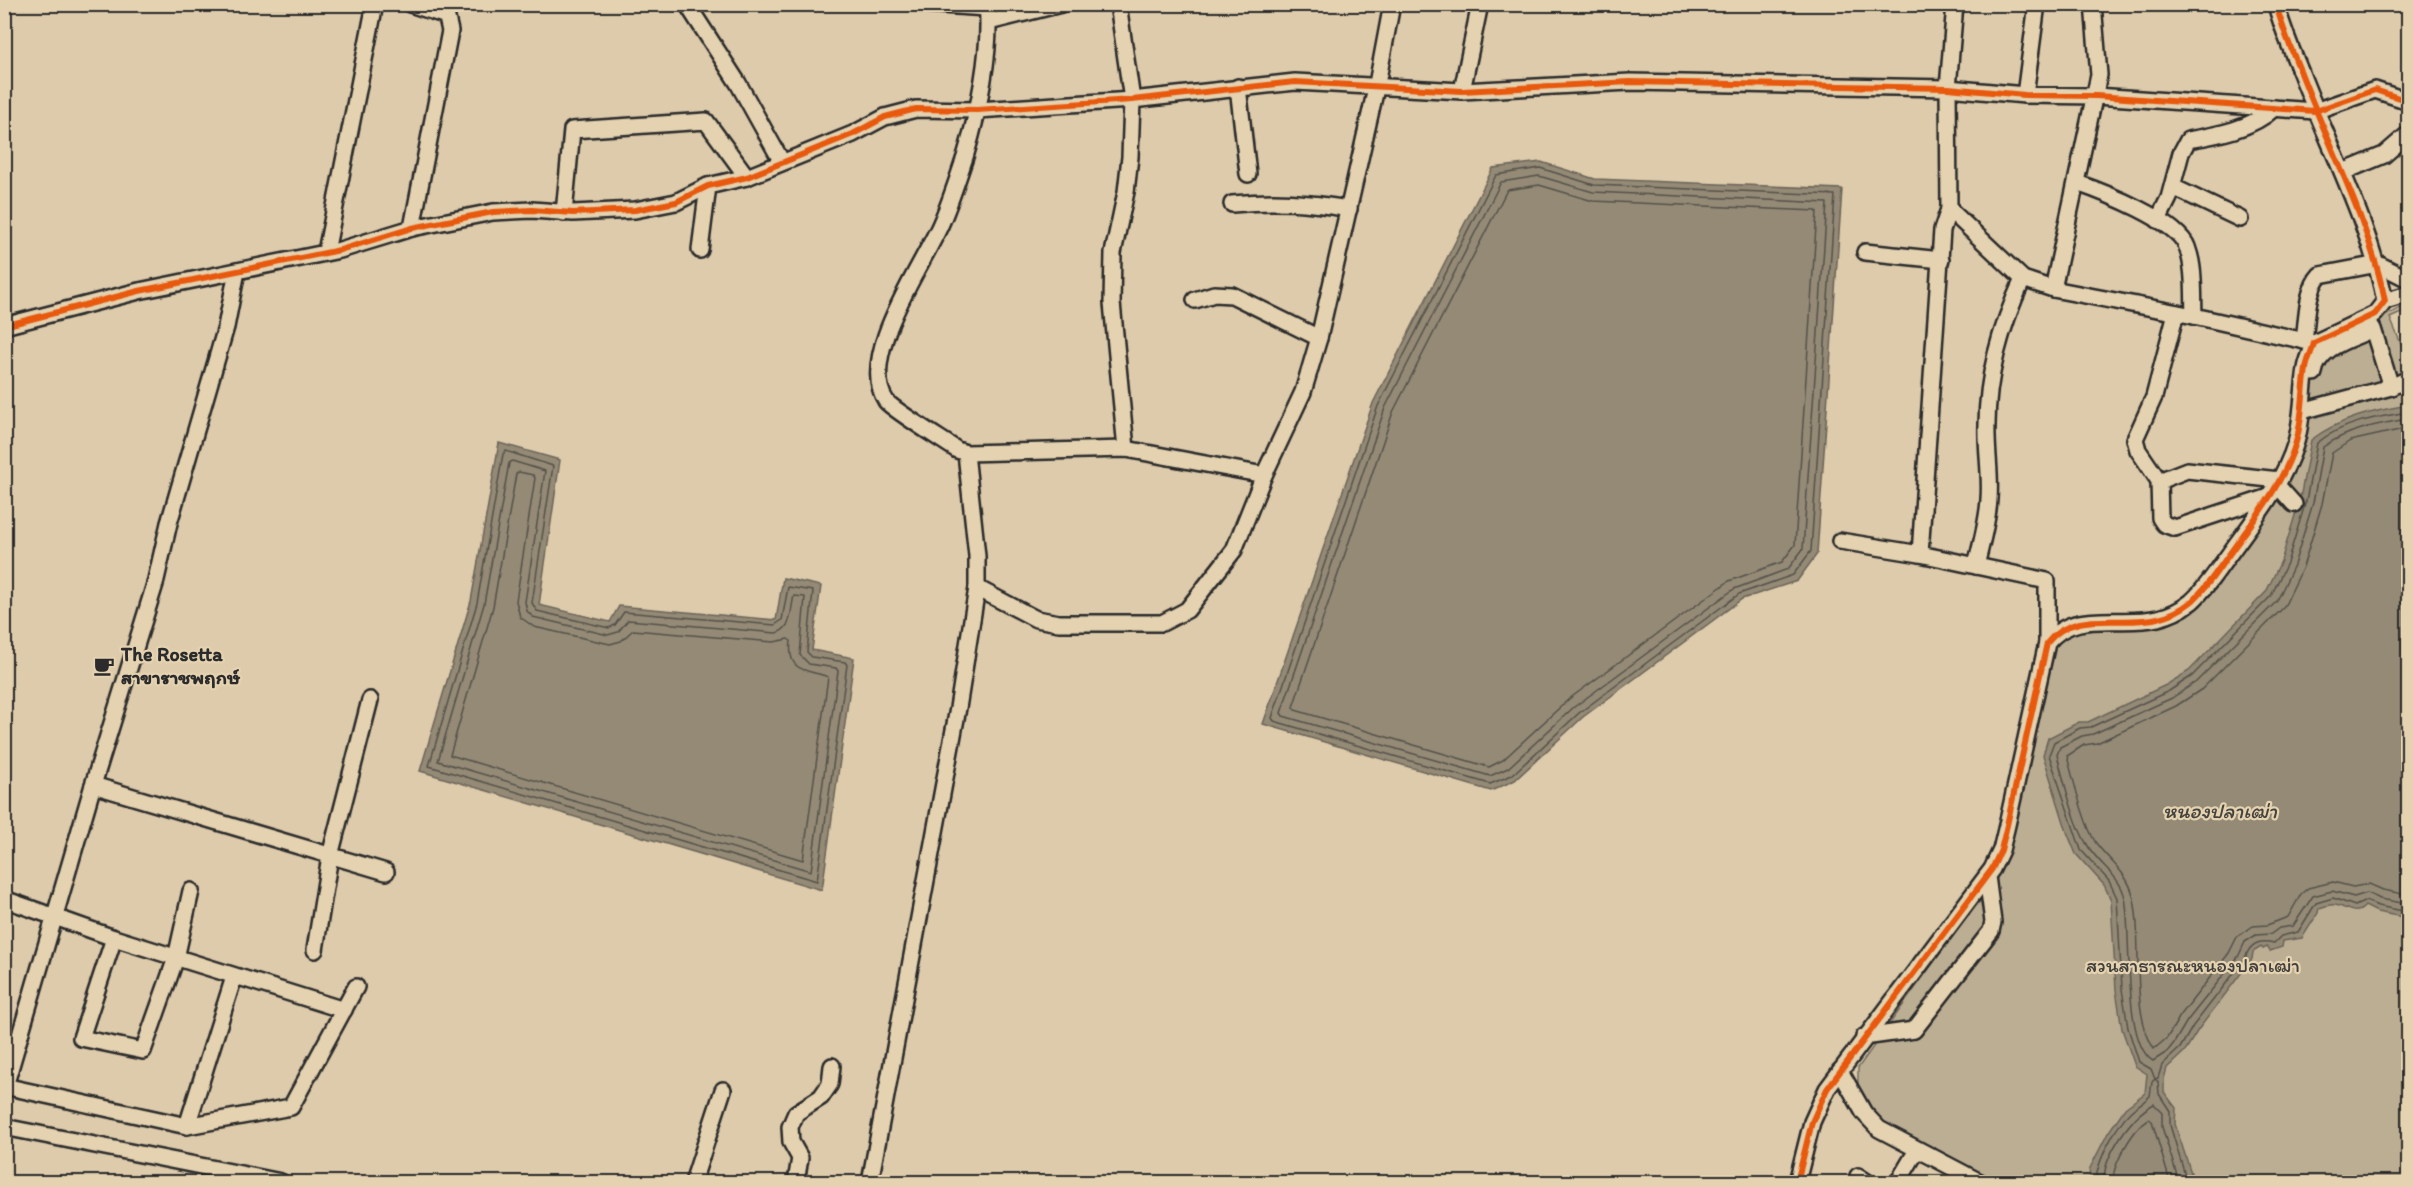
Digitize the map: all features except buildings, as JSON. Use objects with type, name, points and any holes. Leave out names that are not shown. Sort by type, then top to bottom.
[{"type":"street","points":[[326,252],[375,4]]},
{"type":"street","points":[[410,4],[444,15],[450,31],[412,228]]},
{"type":"street","points":[[687,4],[738,83],[782,162]]},
{"type":"street","points":[[925,4],[987,11],[1061,4]]},
{"type":"street","points":[[1118,4],[1132,100],[1126,192],[1113,253],[1112,303],[1126,449]]},
{"type":"street","points":[[977,588],[1036,619],[1059,623],[1162,622],[1187,610],[1234,550],[1264,475],[1303,392],[1319,338],[1377,84],[1392,4]]},
{"type":"street","points":[[1462,91],[1480,4]]},
{"type":"street","points":[[1920,554],[1942,230],[1949,209],[1948,88],[1955,4]]},
{"type":"street","points":[[2025,95],[2037,4]]},
{"type":"street","points":[[2053,289],[2099,75],[2093,4]]},
{"type":"street","points":[[2047,643],[2056,631],[2073,623],[2156,618],[2178,611],[2205,587],[2275,487],[2296,442],[2307,410],[2315,369],[2324,352],[2374,322],[2385,301],[2378,264],[2343,172],[2315,111],[2280,21],[2276,4]]},
{"type":"street","points":[[987,11],[977,110],[965,156],[942,221],[923,261],[896,307],[882,352],[878,380],[887,402],[957,450],[966,453],[1126,449],[1264,475]]},
{"type":"street","points":[[4,326],[139,291],[326,252],[412,228],[493,213],[532,210],[564,213],[635,210],[676,202],[708,186],[747,177],[853,135],[885,117],[916,110],[977,110],[1132,100],[1294,82],[1377,84],[1462,91],[1630,82],[1948,88],[2025,95],[2096,96],[2315,111],[2375,90],[2409,101]]},
{"type":"street","points":[[1238,87],[1248,174]]},
{"type":"street","points":[[2158,220],[2173,187],[2181,153],[2188,140],[2239,128],[2274,108]]},
{"type":"street","points":[[564,213],[572,130],[706,121],[747,177]]},
{"type":"street","points":[[2343,172],[2384,155],[2406,136],[2409,137]]},
{"type":"street","points":[[2077,183],[2123,201],[2179,233],[2187,244],[2193,266],[2194,316]]},
{"type":"street","points":[[700,250],[708,186]]},
{"type":"street","points":[[2173,187],[2240,219]]},
{"type":"street","points":[[1232,204],[1271,201],[1305,202],[1349,209]]},
{"type":"street","points":[[1949,209],[2023,279],[2053,289],[2194,316],[2309,342],[2374,322]]},
{"type":"street","points":[[1865,252],[1941,260]]},
{"type":"street","points":[[2307,410],[2306,367],[2314,280],[2320,275],[2378,264],[2409,279]]},
{"type":"street","points":[[237,271],[226,327],[169,523],[155,584],[93,785],[5,1088],[187,1126],[291,1107],[356,987]]},
{"type":"street","points":[[1976,566],[1990,496],[1987,423],[1992,378],[2001,336],[2023,279]]},
{"type":"street","points":[[1196,300],[1214,294],[1232,295],[1319,338]]},
{"type":"street","points":[[2385,301],[2409,294]]},
{"type":"street","points":[[2176,313],[2154,397],[2135,439],[2138,450],[2159,481],[2160,518],[2164,524],[2175,528],[2275,487]]},
{"type":"street","points":[[2374,322],[2391,387]]},
{"type":"street","points":[[2307,410],[2391,387],[2409,379]]},
{"type":"street","points":[[870,1182],[958,708],[977,588],[977,556],[966,453]]},
{"type":"street","points":[[2159,481],[2187,470],[2275,487],[2294,504]]},
{"type":"street","points":[[1797,1182],[1819,1102],[1864,1037],[1987,876],[2003,842],[2047,643],[2047,581],[1920,554],[1840,541]]},
{"type":"street","points":[[315,950],[330,855],[370,700]]},
{"type":"street","points":[[93,785],[386,872]]},
{"type":"street","points":[[1864,1037],[1914,1029],[1991,931],[1993,922],[1987,876]]},
{"type":"street","points":[[114,938],[81,1038],[143,1051],[176,958],[191,891]]},
{"type":"street","points":[[4,899],[114,938],[344,1010]]},
{"type":"street","points":[[187,1126],[234,977]]},
{"type":"street","points":[[796,1182],[800,1158],[791,1142],[790,1127],[796,1113],[821,1097],[830,1084],[832,1066]]},
{"type":"street","points":[[1840,1071],[1864,1113],[1879,1129],[1980,1182]]},
{"type":"street","points":[[693,1182],[723,1090]]},
{"type":"street","points":[[4,1127],[281,1182]]},
{"type":"street","points":[[1903,1181],[1917,1150]]},
{"type":"green space","name":"สวนสาธารณะหนองปลาเฒ่า","points":[[2408,304],[2408,310],[2390,318],[2408,361],[2408,1182],[1993,1182],[1884,1125],[1858,1094],[1858,1068],[1997,874],[2050,650],[2069,628],[2175,616],[2293,469],[2311,368],[2377,320]]},
{"type":"water","points":[[1541,162],[1595,179],[1842,189],[1817,554],[1797,581],[1742,599],[1583,717],[1515,780],[1491,791],[1263,724],[1373,403],[1493,168]]},
{"type":"water","name":"หนองปลาเฒ่า","points":[[2408,405],[2408,918],[2377,912],[2365,906],[2354,911],[2328,905],[2319,908],[2302,938],[2283,941],[2282,947],[2270,951],[2267,947],[2263,949],[2261,947],[2253,952],[2252,959],[2198,1030],[2185,1051],[2167,1068],[2164,1079],[2164,1092],[2176,1108],[2175,1124],[2194,1182],[2091,1182],[2089,1170],[2108,1133],[2125,1108],[2145,1093],[2147,1074],[2135,1066],[2122,1029],[2116,990],[2111,900],[2104,885],[2076,854],[2067,832],[2043,755],[2048,738],[2079,722],[2088,722],[2166,685],[2189,671],[2266,592],[2281,561],[2300,499],[2311,440],[2345,421]]},
{"type":"water","points":[[499,443],[560,460],[539,605],[610,622],[619,606],[776,620],[783,578],[821,586],[812,650],[854,658],[822,890],[420,771],[471,601]]},
{"type":"cycle path","points":[[1797,1182],[1812,1122],[1827,1089],[1992,869],[2001,850],[2047,643],[2058,632],[2070,626],[2084,622],[2158,618],[2180,610],[2196,597],[2211,580],[2257,515],[2276,487],[2291,457],[2298,433],[2307,366],[2314,343],[2375,314],[2385,301],[2378,271],[2359,214],[2291,48],[2276,4]]},
{"type":"cycle path","points":[[4,326],[139,291],[340,250],[412,228],[493,212],[532,210],[573,213],[635,210],[676,202],[708,186],[747,177],[853,134],[885,117],[916,109],[977,110],[1132,100],[1295,82],[1462,91],[1630,82],[1948,88],[2025,95],[2096,96],[2315,111],[2375,90],[2408,101]]},
{"type":"place","name":"The Rosetta สาขาราชพฤกษ์","points":[[104,666]]}]
